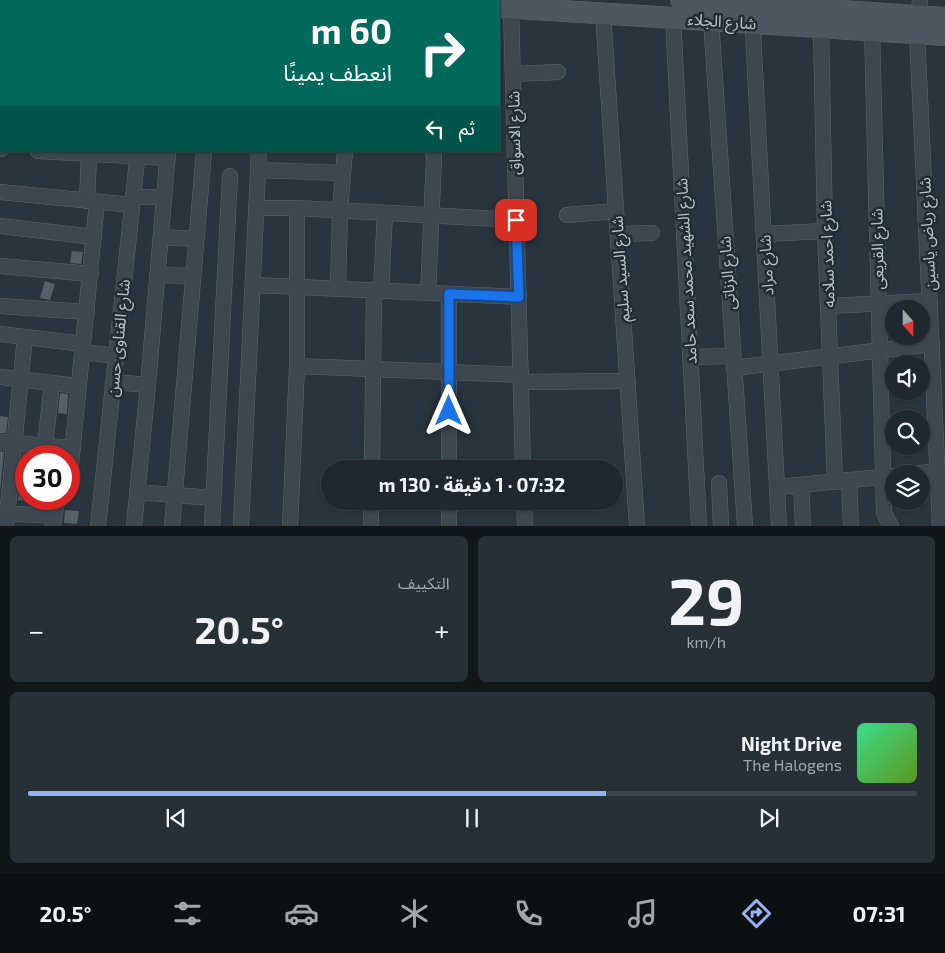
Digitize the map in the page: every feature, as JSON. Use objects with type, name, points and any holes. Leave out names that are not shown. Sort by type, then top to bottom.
[{"type":"main road","name":"شارع الجلاء","points":[[505,7],[609,9],[748,8],[945,18]]},
{"type":"main road","name":"شارع الجلاء","points":[[677,9],[711,20],[748,8]]},
{"type":"main road","name":"شارع الجلاء","points":[[919,16],[945,35]]},
{"type":"street","name":"شارع الاسواق","points":[[505,7],[513,74],[523,460]]},
{"type":"street","name":"شارع مراد","points":[[748,8],[764,234],[780,526]]},
{"type":"street","name":"شارع السيد سليم","points":[[609,9],[616,210],[637,526]]},
{"type":"street","name":"شارع الشهيد محمد سعد حامد","points":[[677,9],[690,357],[699,526]]},
{"type":"street","name":"شارع احمد سلامه","points":[[818,12],[830,356],[842,481],[851,526]]},
{"type":"street","name":"شارع القريعى","points":[[872,14],[879,350],[888,465]]},
{"type":"street","name":"شارع رياض ياسين","points":[[919,16],[930,300]]},
{"type":"street","name":"شارع الزناتى","points":[[711,20],[745,526]]},
{"type":"street","points":[[513,74],[558,72]]},
{"type":"street","points":[[51,152],[89,155],[168,155],[134,526]]},
{"type":"street","points":[[172,526],[204,152]]},
{"type":"street","points":[[241,526],[259,152]]},
{"type":"street","points":[[338,288],[340,211],[345,152]]},
{"type":"street","points":[[428,293],[433,152]]},
{"type":"street","name":"شارع القناوى حسن","points":[[98,526],[138,154]]},
{"type":"street","points":[[73,445],[94,237],[89,155]]},
{"type":"street","points":[[258,170],[343,173]]},
{"type":"street","points":[[212,526],[230,176]]},
{"type":"street","points":[[0,192],[92,202],[132,201],[164,197]]},
{"type":"street","points":[[256,208],[297,208],[516,220]]},
{"type":"street","points":[[290,526],[297,366],[297,208]]},
{"type":"street","points":[[567,215],[616,210]]},
{"type":"street","points":[[372,460],[373,370],[377,290],[385,213]]},
{"type":"street","points":[[0,226],[94,237]]},
{"type":"street","points":[[764,234],[826,231]]},
{"type":"street","points":[[618,234],[652,232]]},
{"type":"street","points":[[161,237],[196,239]]},
{"type":"street","points":[[0,266],[91,274]]},
{"type":"street","points":[[158,275],[193,276]]},
{"type":"street","points":[[253,285],[519,297]]},
{"type":"street","points":[[449,294],[449,460]]},
{"type":"street","name":"شارع رياض ياسين","points":[[930,301],[940,526]]},
{"type":"street","points":[[828,306],[885,304]]},
{"type":"street","points":[[0,306],[86,312]]},
{"type":"street","points":[[0,334],[25,337],[117,356]]},
{"type":"street","points":[[25,337],[21,379],[7,442],[4,517],[54,521]]},
{"type":"street","points":[[690,357],[771,364],[932,344]]},
{"type":"street","points":[[297,366],[449,372],[521,379],[628,381]]},
{"type":"street","points":[[0,377],[78,386]]},
{"type":"street","points":[[114,382],[148,385]]},
{"type":"street","points":[[45,445],[52,383]]},
{"type":"street","points":[[7,442],[36,445]]},
{"type":"street","points":[[930,472],[938,471]]},
{"type":"street","points":[[778,487],[885,476]]},
{"type":"street","points":[[719,483],[721,526]]},
{"type":"street","points":[[801,485],[804,526]]},
{"type":"street","points":[[137,492],[213,498]]},
{"type":"street","name":"شارع القريعى","points":[[885,506],[884,513],[891,526]]},
{"type":"street","points":[[371,510],[371,526]]},
{"type":"street","points":[[449,510],[449,526]]},
{"type":"street","points":[[524,510],[525,526]]},
{"type":"building","points":[[72,251],[83,252],[81,264],[70,263]]},
{"type":"building","points":[[45,281],[55,284],[50,300],[40,298]]},
{"type":"building","points":[[60,393],[68,394],[67,414],[58,413]]},
{"type":"building","points":[[0,416],[8,417],[6,433],[0,433]]},
{"type":"building","points":[[0,451],[4,452],[0,492]]},
{"type":"building","points":[[65,510],[79,511],[77,524],[64,523]]},
{"type":"route","points":[[449,411],[449,294],[519,297],[516,220]]}]
